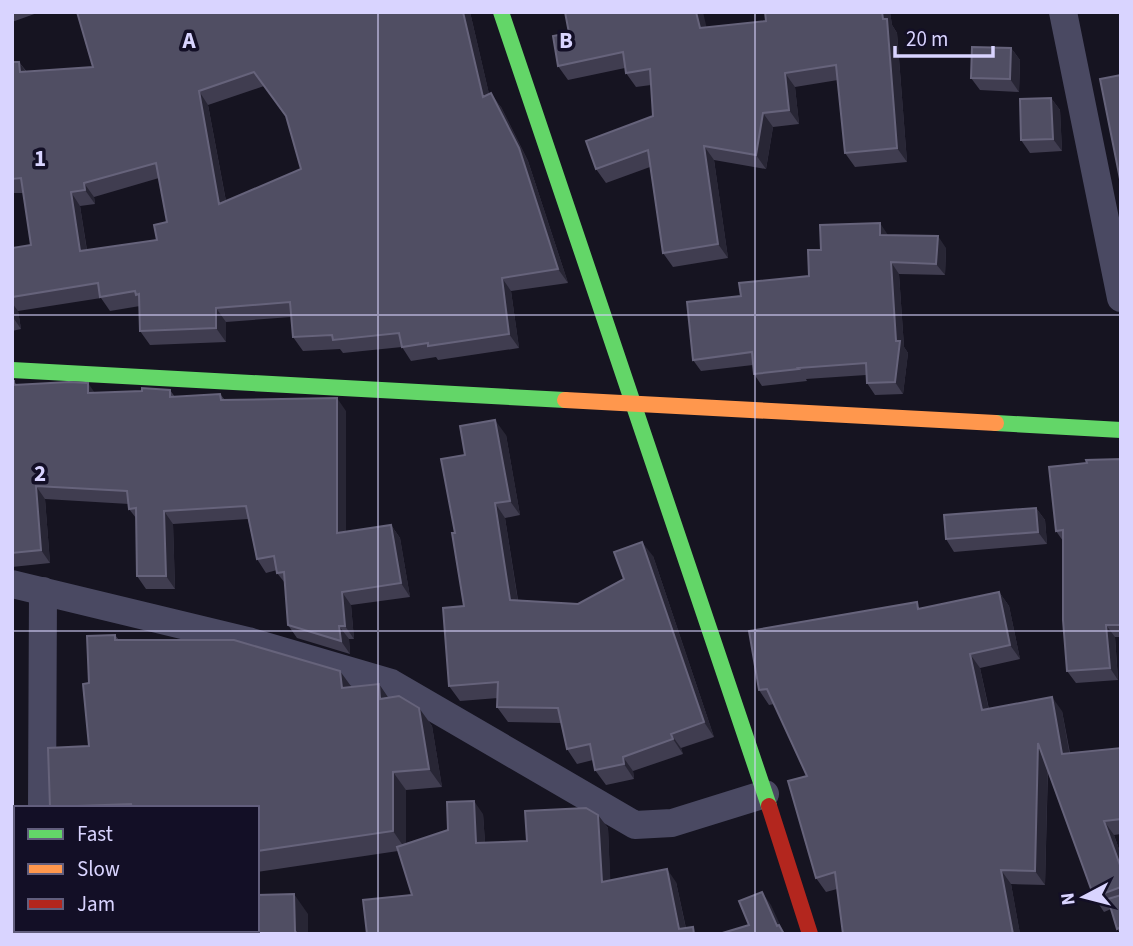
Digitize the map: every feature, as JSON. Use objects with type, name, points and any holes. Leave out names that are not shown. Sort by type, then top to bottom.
[{"type":"street","points":[[500,12],[634,403],[810,934]]},
{"type":"street","points":[[1063,12],[1121,298]]},
{"type":"street","points":[[12,370],[1121,430]]},
{"type":"street","points":[[12,584],[248,641],[391,683],[635,825],[672,823],[765,794]]},
{"type":"street","points":[[42,806],[43,591]]},
{"type":"building","points":[[77,12],[463,12],[483,97],[491,93],[519,148],[558,269],[502,278],[509,334],[428,346],[428,343],[402,347],[399,333],[333,340],[332,335],[293,337],[290,302],[216,308],[216,328],[140,331],[139,294],[136,295],[135,291],[100,297],[98,283],[12,297],[12,248],[31,245],[21,178],[12,179],[12,62],[19,62],[20,72],[93,67]],"holes":[[[254,72],[286,116],[301,169],[219,204],[199,91]],[[156,163],[167,222],[154,225],[157,240],[80,251],[71,192],[85,190],[84,183]]]},
{"type":"building","points":[[565,12],[696,12],[700,28],[766,21],[765,12],[882,12],[883,19],[887,19],[897,148],[845,153],[836,65],[785,73],[789,110],[763,113],[756,155],[704,146],[718,244],[663,253],[648,150],[596,169],[586,141],[653,116],[650,69],[626,73],[623,52],[558,66],[553,36],[569,33]]},
{"type":"building","points":[[972,47],[1011,48],[1010,79],[971,78]]},
{"type":"building","points":[[1121,75],[1121,184],[1100,79]]},
{"type":"building","points":[[1051,98],[1053,139],[1021,140],[1020,99]]},
{"type":"building","points":[[880,223],[880,235],[938,236],[936,264],[891,262],[896,341],[900,341],[895,382],[867,383],[866,363],[754,374],[752,352],[693,360],[687,302],[741,296],[739,283],[809,276],[808,250],[821,250],[820,225]]},
{"type":"building","points":[[12,381],[14,385],[88,383],[88,393],[142,391],[142,388],[170,390],[170,397],[220,394],[221,400],[337,398],[337,533],[391,525],[401,583],[342,592],[345,626],[339,626],[341,641],[288,625],[284,572],[277,573],[274,556],[257,559],[246,506],[164,511],[166,576],[137,576],[136,508],[129,509],[127,491],[36,486],[41,550],[12,553]]},
{"type":"building","points":[[495,420],[510,501],[495,503],[510,600],[578,604],[624,579],[614,552],[642,542],[704,722],[671,734],[673,739],[623,757],[624,764],[595,770],[590,744],[567,749],[558,708],[497,707],[498,682],[449,686],[443,608],[464,606],[452,533],[455,533],[441,459],[465,455],[460,426]]},
{"type":"building","points":[[1121,459],[1121,625],[1106,625],[1110,668],[1067,671],[1063,620],[1063,530],[1056,531],[1049,467],[1087,463],[1086,460]]},
{"type":"building","points":[[1036,508],[1038,532],[946,539],[944,515]]},
{"type":"building","points":[[999,592],[1010,645],[970,654],[982,710],[1052,697],[1062,754],[1121,748],[1121,819],[1104,821],[1121,868],[1121,887],[1094,897],[1038,743],[1035,871],[1001,870],[1013,934],[843,934],[835,872],[816,878],[788,781],[807,776],[767,689],[759,690],[749,631],[917,602],[918,609]]},
{"type":"building","points":[[115,635],[115,640],[234,640],[340,671],[342,688],[379,684],[380,699],[399,696],[419,708],[429,769],[393,772],[393,831],[259,851],[259,806],[50,806],[48,748],[89,746],[83,684],[89,683],[87,636]]},
{"type":"building","points":[[474,801],[476,843],[527,841],[525,811],[586,808],[598,815],[602,882],[667,869],[679,929],[693,927],[694,934],[367,934],[363,900],[412,895],[397,847],[448,830],[447,802]]},
{"type":"building","points":[[762,892],[777,926],[779,925],[784,934],[719,934],[749,925],[739,901]]},
{"type":"building","points":[[294,894],[297,934],[135,934],[259,932],[259,895]]},
{"type":"building","points":[[1121,895],[1121,927],[1117,929],[1108,899]]},
{"type":"traffic: fast","points":[[501,12],[769,806]]},
{"type":"traffic: fast","points":[[12,370],[565,400]]},
{"type":"traffic: fast","points":[[996,423],[1121,430]]},
{"type":"traffic: slow","points":[[565,400],[996,423]]},
{"type":"traffic: jam","points":[[769,806],[810,934]]}]
